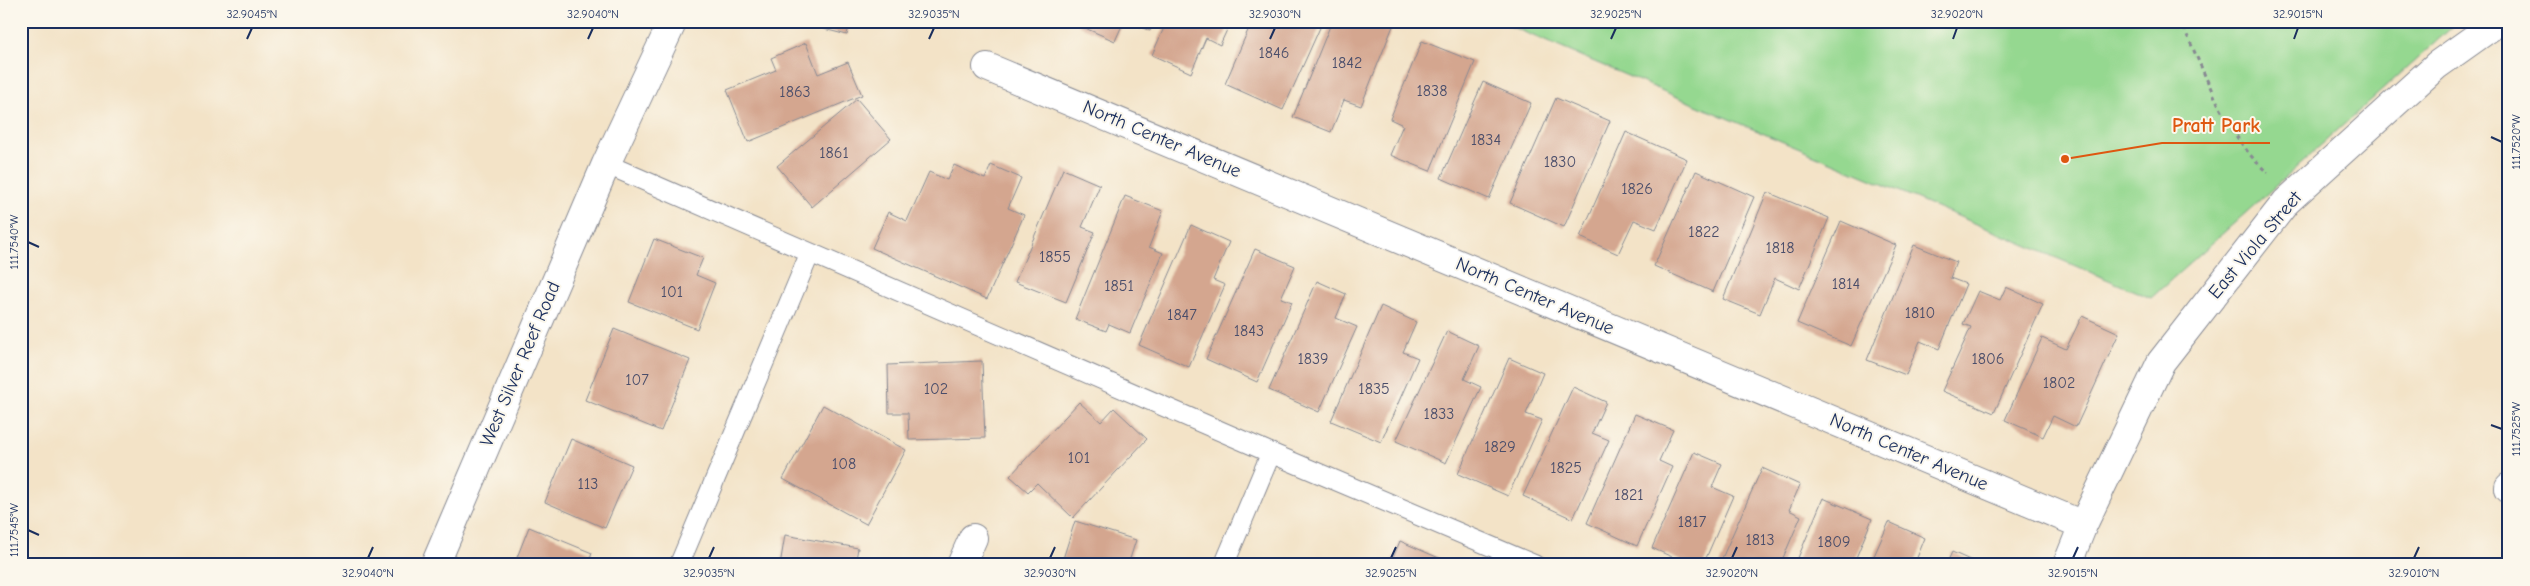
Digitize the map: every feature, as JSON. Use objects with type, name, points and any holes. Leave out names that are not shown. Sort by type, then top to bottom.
[{"type":"street","name":"West Silver Reef Road","points":[[435,565],[606,164],[673,21]]},
{"type":"street","name":"East Viola Street","points":[[2067,565],[2083,525],[2161,362],[2294,195],[2437,65],[2498,21]]},
{"type":"street","name":"North Center Avenue","points":[[987,66],[2083,525]]},
{"type":"street","points":[[961,565],[973,538]]},
{"type":"lane","points":[[606,164],[1271,453],[1535,565]]},
{"type":"lane","points":[[679,565],[810,253]]},
{"type":"lane","points":[[1224,565],[1271,453]]},
{"type":"path","points":[[2180,21],[2220,107],[2240,141],[2258,164],[2294,195]]},
{"type":"green space","points":[[1498,21],[2459,21],[2151,298]]},
{"type":"building","points":[[794,21],[850,21],[847,35]]},
{"type":"building","points":[[1080,21],[1124,21],[1115,41],[1078,25]]},
{"type":"building","points":[[1127,21],[1155,21],[1150,31]]},
{"type":"building","points":[[1167,21],[1231,21],[1220,45],[1206,38],[1191,73],[1152,55]]},
{"type":"building","points":[[1252,21],[1323,21],[1283,110],[1225,84]]},
{"type":"building","points":[[1332,21],[1382,21],[1393,26],[1361,106],[1344,100],[1331,132],[1293,117]]},
{"type":"building","points":[[1422,41],[1475,62],[1430,171],[1390,155],[1403,125],[1390,119]]},
{"type":"building","points":[[806,43],[818,74],[848,62],[862,95],[748,142],[727,90],[776,70],[771,58]]},
{"type":"building","points":[[1483,82],[1531,103],[1489,199],[1441,178]]},
{"type":"building","points":[[1556,98],[1610,121],[1564,227],[1510,203]]},
{"type":"building","points":[[857,99],[891,139],[812,207],[777,166]]},
{"type":"building","points":[[1626,132],[1687,159],[1656,229],[1634,220],[1618,254],[1580,237]]},
{"type":"building","points":[[954,165],[985,179],[991,165],[1021,178],[1008,208],[1024,215],[987,299],[872,248],[888,212],[907,221],[929,172],[947,180]]},
{"type":"building","points":[[1063,169],[1100,185],[1082,227],[1095,232],[1066,302],[1015,282]]},
{"type":"building","points":[[1696,171],[1754,197],[1713,292],[1654,266]]},
{"type":"building","points":[[1767,192],[1829,218],[1799,289],[1775,278],[1760,314],[1723,299]]},
{"type":"building","points":[[1125,196],[1163,211],[1149,247],[1163,253],[1130,333],[1109,324],[1106,331],[1075,319]]},
{"type":"building","points":[[1841,221],[1896,245],[1851,346],[1797,323]]},
{"type":"building","points":[[1191,225],[1229,242],[1213,280],[1225,285],[1189,367],[1139,345]]},
{"type":"building","points":[[654,239],[703,258],[696,275],[715,283],[697,329],[629,302]]},
{"type":"building","points":[[1914,245],[1956,262],[1950,278],[1966,284],[1939,349],[1920,341],[1906,375],[1867,360]]},
{"type":"building","points":[[1255,249],[1295,266],[1281,298],[1292,302],[1257,382],[1206,359]]},
{"type":"building","points":[[1317,281],[1346,294],[1336,318],[1357,327],[1319,412],[1269,390]]},
{"type":"building","points":[[2006,287],[2043,304],[1994,413],[1942,391],[1971,327],[1963,324],[1978,291],[2000,300]]},
{"type":"building","points":[[1381,306],[1416,322],[1403,352],[1418,358],[1381,442],[1331,421]]},
{"type":"building","points":[[2082,316],[2119,333],[2076,427],[2053,416],[2043,437],[2005,420],[2042,338],[2066,349]]},
{"type":"building","points":[[614,329],[690,360],[661,431],[585,400]]},
{"type":"building","points":[[1447,331],[1479,346],[1464,379],[1481,387],[1446,463],[1396,441]]},
{"type":"building","points":[[1509,358],[1543,373],[1526,414],[1542,420],[1508,496],[1458,474]]},
{"type":"building","points":[[982,361],[985,438],[909,440],[908,413],[889,413],[888,365]]},
{"type":"building","points":[[1573,387],[1606,402],[1592,433],[1609,440],[1573,519],[1523,496]]},
{"type":"building","points":[[1079,402],[1101,422],[1114,408],[1147,439],[1073,518],[1037,483],[1028,492],[1010,476]]},
{"type":"building","points":[[823,405],[906,450],[866,524],[783,479]]},
{"type":"building","points":[[1635,414],[1673,430],[1659,461],[1672,467],[1637,546],[1587,523]]},
{"type":"building","points":[[571,439],[632,465],[605,528],[545,502]]},
{"type":"building","points":[[1694,452],[1722,464],[1712,487],[1733,496],[1703,565],[1690,565],[1652,548]]},
{"type":"building","points":[[1762,468],[1800,485],[1789,510],[1801,516],[1780,565],[1719,565]]},
{"type":"building","points":[[1823,498],[1872,519],[1853,565],[1795,565]]},
{"type":"building","points":[[1075,521],[1136,540],[1128,565],[1061,565]]},
{"type":"building","points":[[1889,522],[1925,538],[1914,565],[1870,565]]},
{"type":"building","points":[[529,527],[592,553],[588,565],[514,565]]},
{"type":"building","points":[[785,535],[858,548],[855,565],[780,565]]},
{"type":"building","points":[[1400,541],[1455,565],[1390,565]]},
{"type":"building","points":[[1952,552],[1981,565],[1946,565]]},
{"type":"place","name":"Pratt Park","points":[[2065,159]]}]
